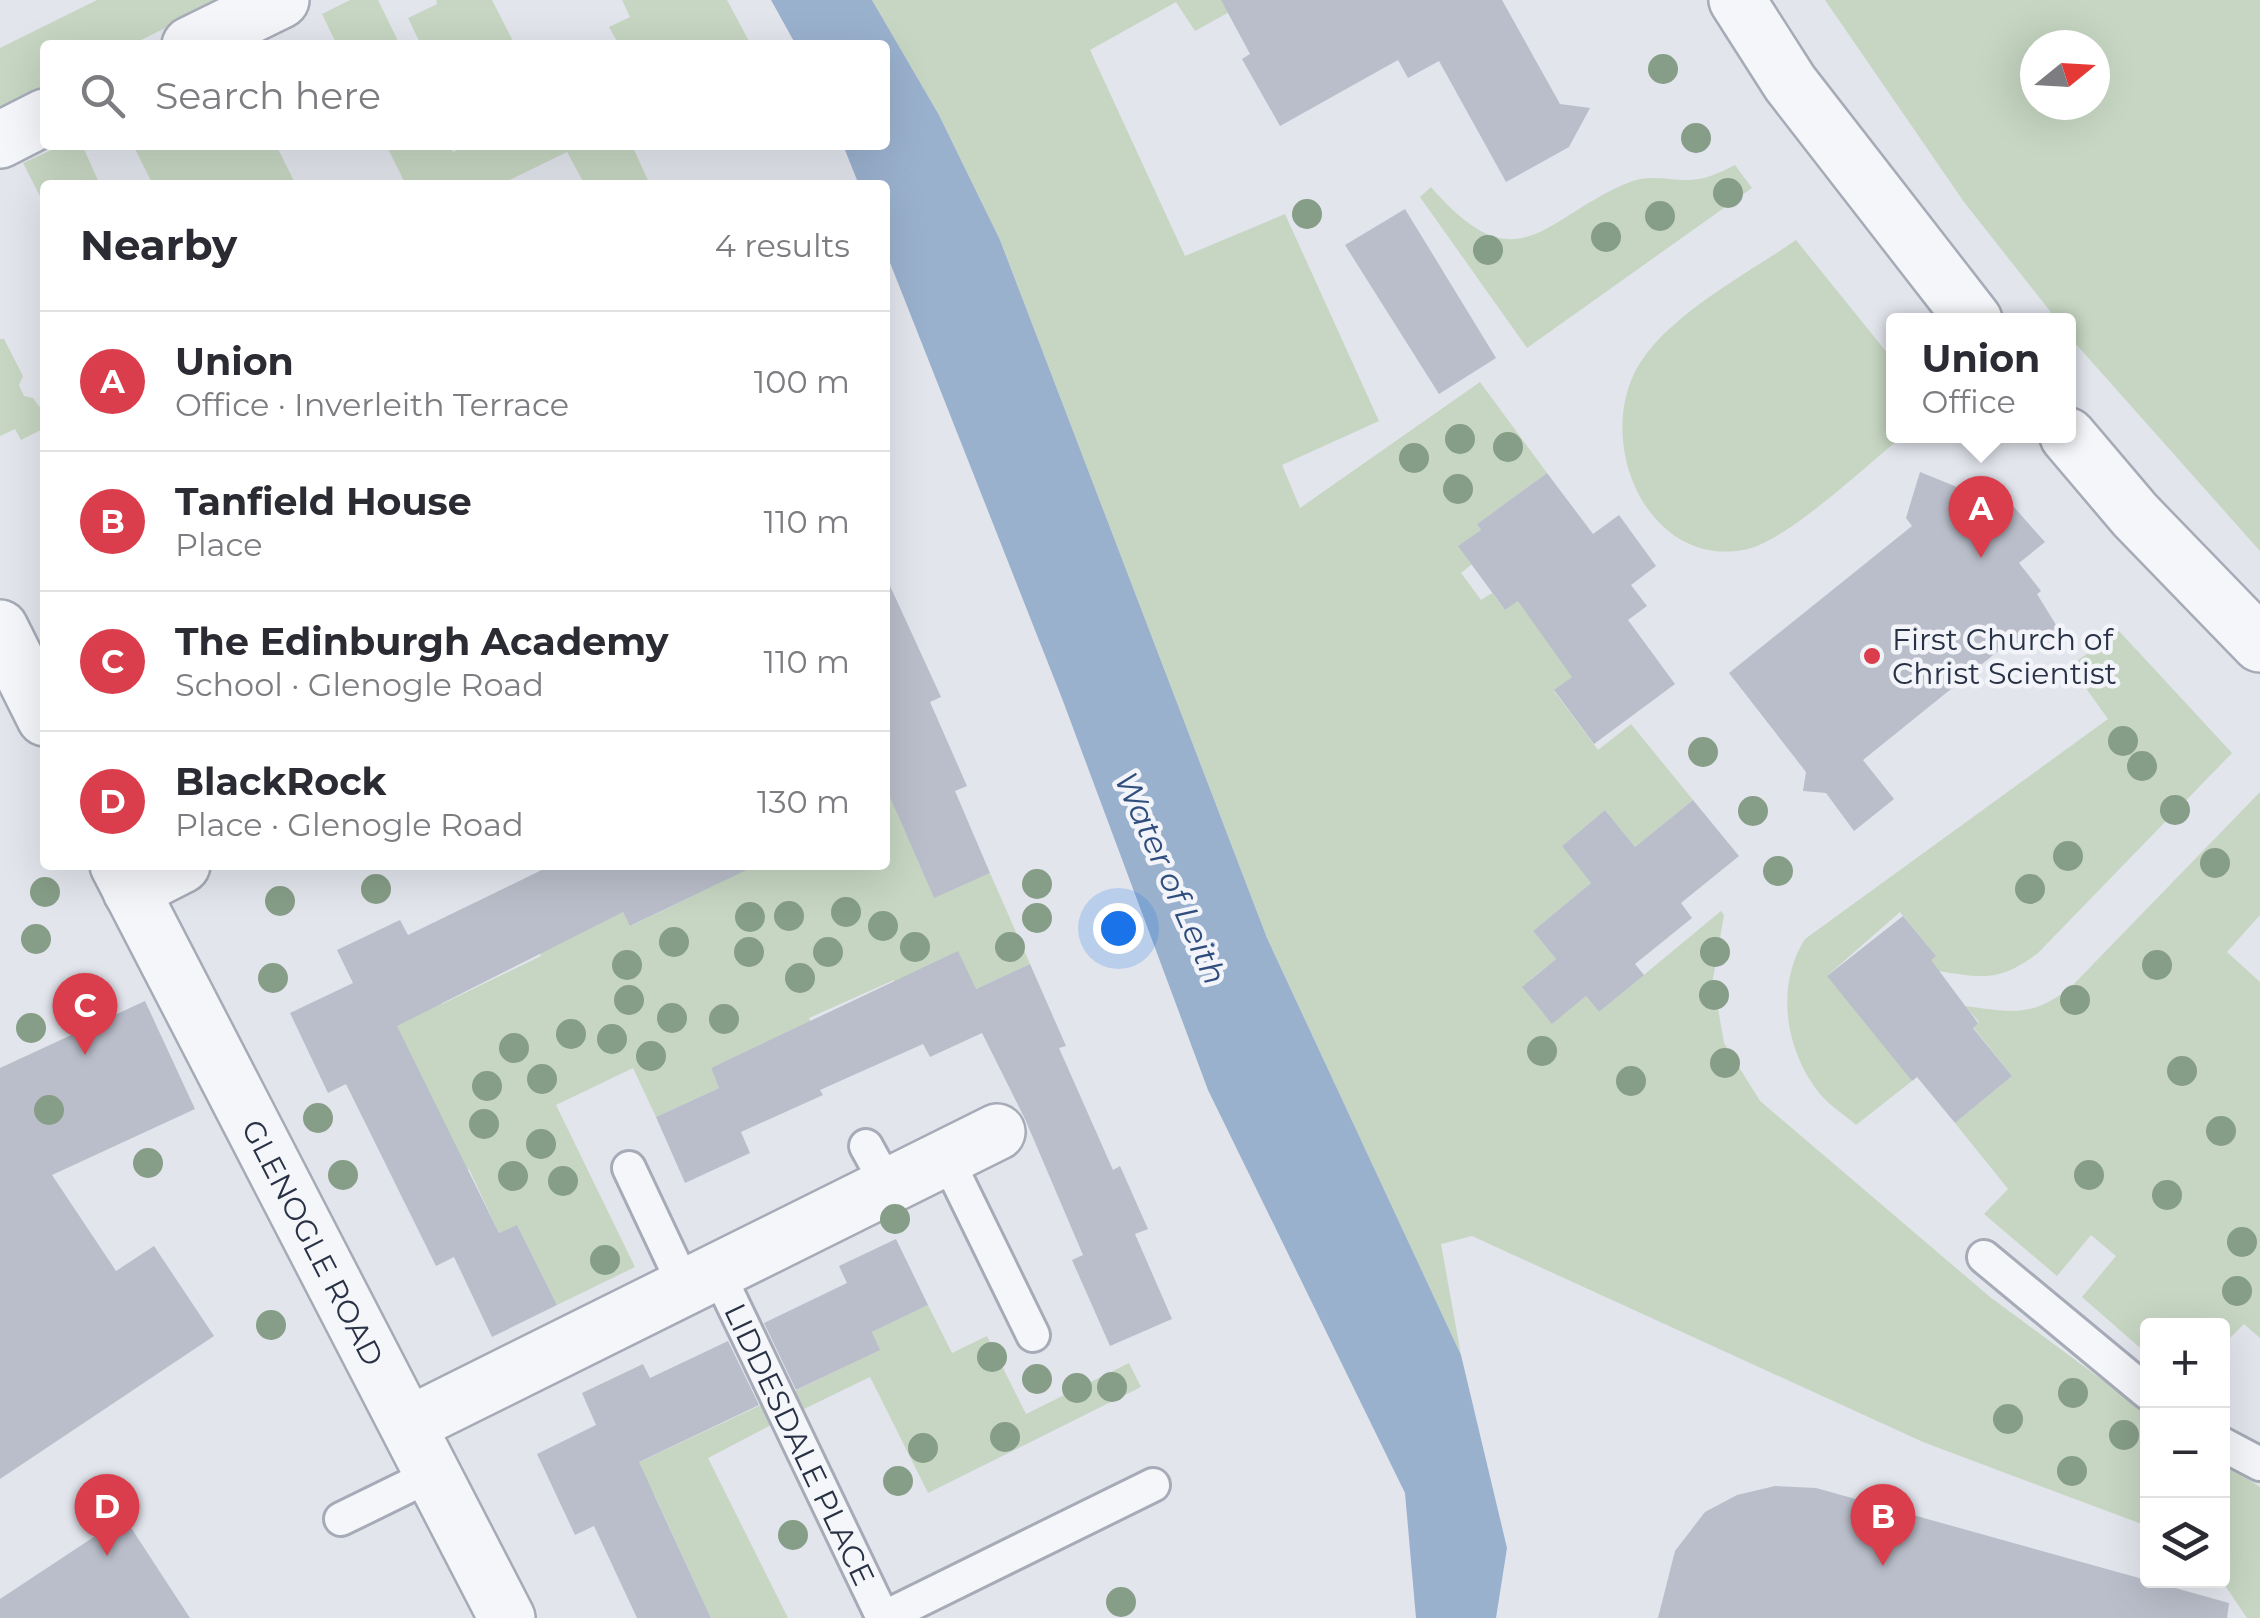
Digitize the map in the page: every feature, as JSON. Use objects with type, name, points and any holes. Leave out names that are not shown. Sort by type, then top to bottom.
[{"type":"street","points":[[200,40],[281,0]]},
{"type":"street","points":[[1737,0],[1790,83],[1969,313]]},
{"type":"street","points":[[0,140],[40,120]]},
{"type":"street","points":[[2074,443],[2135,515],[2260,644]]},
{"type":"street","points":[[0,628],[40,708]]},
{"type":"street","points":[[124,878],[160,870]]},
{"type":"street","name":"GLENOGLE ROAD","points":[[124,878],[508,1618]]},
{"type":"street","name":"LIDDESDALE PLACE","points":[[408,1425],[701,1279],[877,1166],[946,1157],[997,1132]]},
{"type":"lane","points":[[946,1157],[1033,1335]]},
{"type":"lane","name":"LIDDESDALE PLACE","points":[[629,1168],[701,1279],[883,1618],[1153,1486]]},
{"type":"lane","points":[[1984,1257],[2140,1386]]},
{"type":"lane","points":[[2230,1448],[2260,1464]]},
{"type":"lane","points":[[342,1519],[433,1474]]},
{"type":"green space","points":[[97,0],[222,0],[141,40],[40,40],[40,90],[0,110],[0,48]]},
{"type":"green space","points":[[350,0],[378,0],[398,40],[335,40],[322,14]]},
{"type":"green space","points":[[436,0],[492,0],[512,40],[419,40],[408,18],[437,4]]},
{"type":"green space","points":[[622,0],[727,0],[748,40],[616,40],[609,27],[630,17]]},
{"type":"green space","points":[[872,0],[1251,0],[1195,31],[1176,2],[1090,50],[1185,256],[1285,214],[1379,421],[1282,465],[1300,508],[1480,382],[1547,473],[1477,524],[1481,530],[1459,546],[1472,564],[1461,573],[1481,600],[1492,593],[1505,610],[1528,593],[1572,677],[1554,691],[1598,750],[1631,724],[1693,800],[1635,847],[1605,810],[1563,845],[1591,883],[1533,931],[1556,959],[1531,979],[1531,998],[1543,1013],[1561,1016],[1586,996],[1599,1012],[1721,911],[1724,915],[1713,979],[1724,1043],[1760,1101],[1990,1297],[2140,1408],[2140,1523],[1923,1442],[1472,1236],[1441,1244],[1461,1355],[1267,938],[1000,240],[939,115]]},
{"type":"green space","points":[[1825,0],[2260,0],[2260,551],[2076,344],[2076,313],[2051,313],[1964,202]]},
{"type":"green space","points":[[51,150],[84,150],[98,180],[40,180],[40,196],[23,163]]},
{"type":"green space","points":[[136,150],[278,150],[294,180],[150,180]]},
{"type":"green space","points":[[388,150],[634,150],[648,180],[582,180],[567,152],[509,180],[404,180]]},
{"type":"green space","points":[[1735,165],[1752,188],[1527,348],[1420,197],[1431,187],[1461,217],[1487,234],[1510,239],[1531,235],[1630,182],[1697,179]]},
{"type":"green space","points":[[1796,240],[1886,351],[1886,443],[1895,443],[1803,518],[1761,544],[1743,550],[1709,550],[1680,539],[1657,520],[1639,494],[1627,463],[1622,431],[1626,398],[1637,368],[1667,331],[1709,297]]},
{"type":"green space","points":[[0,339],[4,339],[23,376],[19,385],[24,396],[33,398],[40,407],[40,430],[21,440],[15,429],[0,436]]},
{"type":"green space","points":[[2119,631],[2232,753],[2038,953],[2012,969],[1991,976],[1938,971],[1929,961],[1935,955],[1900,912],[1828,975],[1912,1081],[1856,1125],[1820,1094],[1808,1077],[1792,1038],[1787,997],[1796,957],[1805,939],[2108,719],[2070,666]]},
{"type":"green space","points":[[890,779],[897,814],[934,897],[990,873],[1030,964],[976,989],[901,995],[894,980],[809,1018],[838,1082],[793,1031],[711,1068],[719,1088],[656,1117],[633,1068],[556,1105],[635,1267],[557,1305],[517,1225],[499,1233],[469,1169],[404,1201],[394,1180],[370,1019],[433,988],[442,1004],[541,956],[508,886],[623,912],[631,926],[746,870],[890,870]]},
{"type":"green space","points":[[2260,792],[2260,915],[2227,952],[2260,982],[2260,1338],[2244,1324],[2230,1338],[2230,1318],[2140,1318],[2140,1348],[2082,1297],[2116,1256],[2091,1235],[2057,1276],[1984,1214],[2008,1189],[1955,1123],[2012,1076],[1973,1027],[1979,1022],[1965,1006],[1996,1010],[2032,1008],[2070,988]]},
{"type":"green space","points":[[928,1305],[952,1353],[987,1336],[1026,1414],[1129,1363],[1141,1387],[928,1493],[870,1377],[804,1409],[795,1391],[879,1350],[872,1332]]},
{"type":"green space","points":[[761,1405],[771,1425],[708,1458],[788,1618],[711,1618],[655,1496],[618,1472]]},
{"type":"green space","points":[[2230,1468],[2260,1487],[2260,1618],[2247,1618],[2227,1588],[2230,1588]]},
{"type":"water","name":"Water of Leith","points":[[771,0],[872,0],[939,115],[1000,240],[1267,938],[1461,1355],[1507,1548],[1496,1618],[1416,1618],[1405,1493],[1208,1090],[1063,701],[890,263],[890,180],[857,180],[845,150],[890,150],[890,40],[793,40]]},
{"type":"building","points":[[1221,0],[1502,0],[1560,104],[1590,108],[1569,147],[1506,182],[1439,61],[1408,78],[1398,60],[1280,126],[1242,59],[1250,54]]},
{"type":"building","points":[[1405,209],[1496,358],[1439,394],[1345,245]]},
{"type":"building","name":"First Church of Christ Scientist","points":[[1920,472],[1957,487],[1989,525],[2013,506],[2045,542],[2019,563],[2041,591],[2037,594],[2061,633],[2012,649],[2008,643],[1863,760],[1894,799],[1854,831],[1826,793],[1803,791],[1806,772],[1729,673],[1912,526],[1906,518]]},
{"type":"building","points":[[1547,473],[1593,534],[1619,515],[1656,566],[1631,585],[1647,606],[1628,620],[1675,684],[1594,744],[1554,690],[1572,677],[1518,601],[1505,610],[1458,546],[1481,530],[1477,524]]},
{"type":"building","points":[[890,586],[941,697],[930,702],[967,786],[955,791],[990,873],[934,898],[890,797]]},
{"type":"building","points":[[1693,800],[1739,856],[1681,903],[1692,918],[1635,964],[1644,975],[1599,1012],[1586,996],[1552,1024],[1522,987],[1556,959],[1533,931],[1591,883],[1562,846],[1605,810],[1635,847]]},
{"type":"building","points":[[542,870],[747,870],[630,926],[623,912],[397,1026],[499,1233],[517,1225],[557,1305],[492,1337],[454,1257],[436,1266],[346,1084],[328,1093],[290,1013],[353,983],[337,950],[400,920],[408,935]]},
{"type":"building","points":[[1903,916],[1936,956],[1931,960],[1978,1023],[1973,1028],[2012,1076],[1955,1123],[1917,1077],[1912,1081],[1827,976]]},
{"type":"building","points":[[958,951],[976,989],[1030,964],[1066,1046],[1059,1048],[1113,1170],[1120,1166],[1148,1229],[1135,1234],[1172,1319],[1110,1346],[1072,1260],[1083,1255],[1025,1119],[982,1033],[930,1057],[923,1044],[820,1090],[823,1095],[741,1132],[750,1153],[685,1183],[656,1117],[719,1088],[711,1068]]},
{"type":"building","points":[[145,1001],[195,1109],[52,1175],[116,1271],[154,1246],[214,1336],[0,1479],[0,1068]]},
{"type":"building","points":[[896,1239],[928,1305],[872,1332],[880,1350],[796,1390],[764,1323],[847,1283],[839,1266]]},
{"type":"building","points":[[728,1341],[759,1405],[639,1462],[711,1618],[637,1618],[594,1526],[575,1535],[537,1454],[596,1425],[582,1393],[643,1364],[650,1378]]},
{"type":"building","points":[[1775,1486],[1816,1488],[2140,1578],[2140,1588],[2175,1588],[2229,1603],[2227,1618],[1658,1618],[1675,1551],[1705,1512],[1737,1495]]},
{"type":"building","points":[[124,1517],[190,1618],[0,1618],[0,1599]]},
{"type":"place","name":"Union","points":[[1981,558]]},
{"type":"place","name":"First Church of Christ Scientist","points":[[1872,656]]},
{"type":"place","name":"The Edinburgh Academy","points":[[85,1055]]},
{"type":"place","name":"BlackRock","points":[[107,1556]]},
{"type":"place","name":"Tanfield House","points":[[1883,1566]]}]
